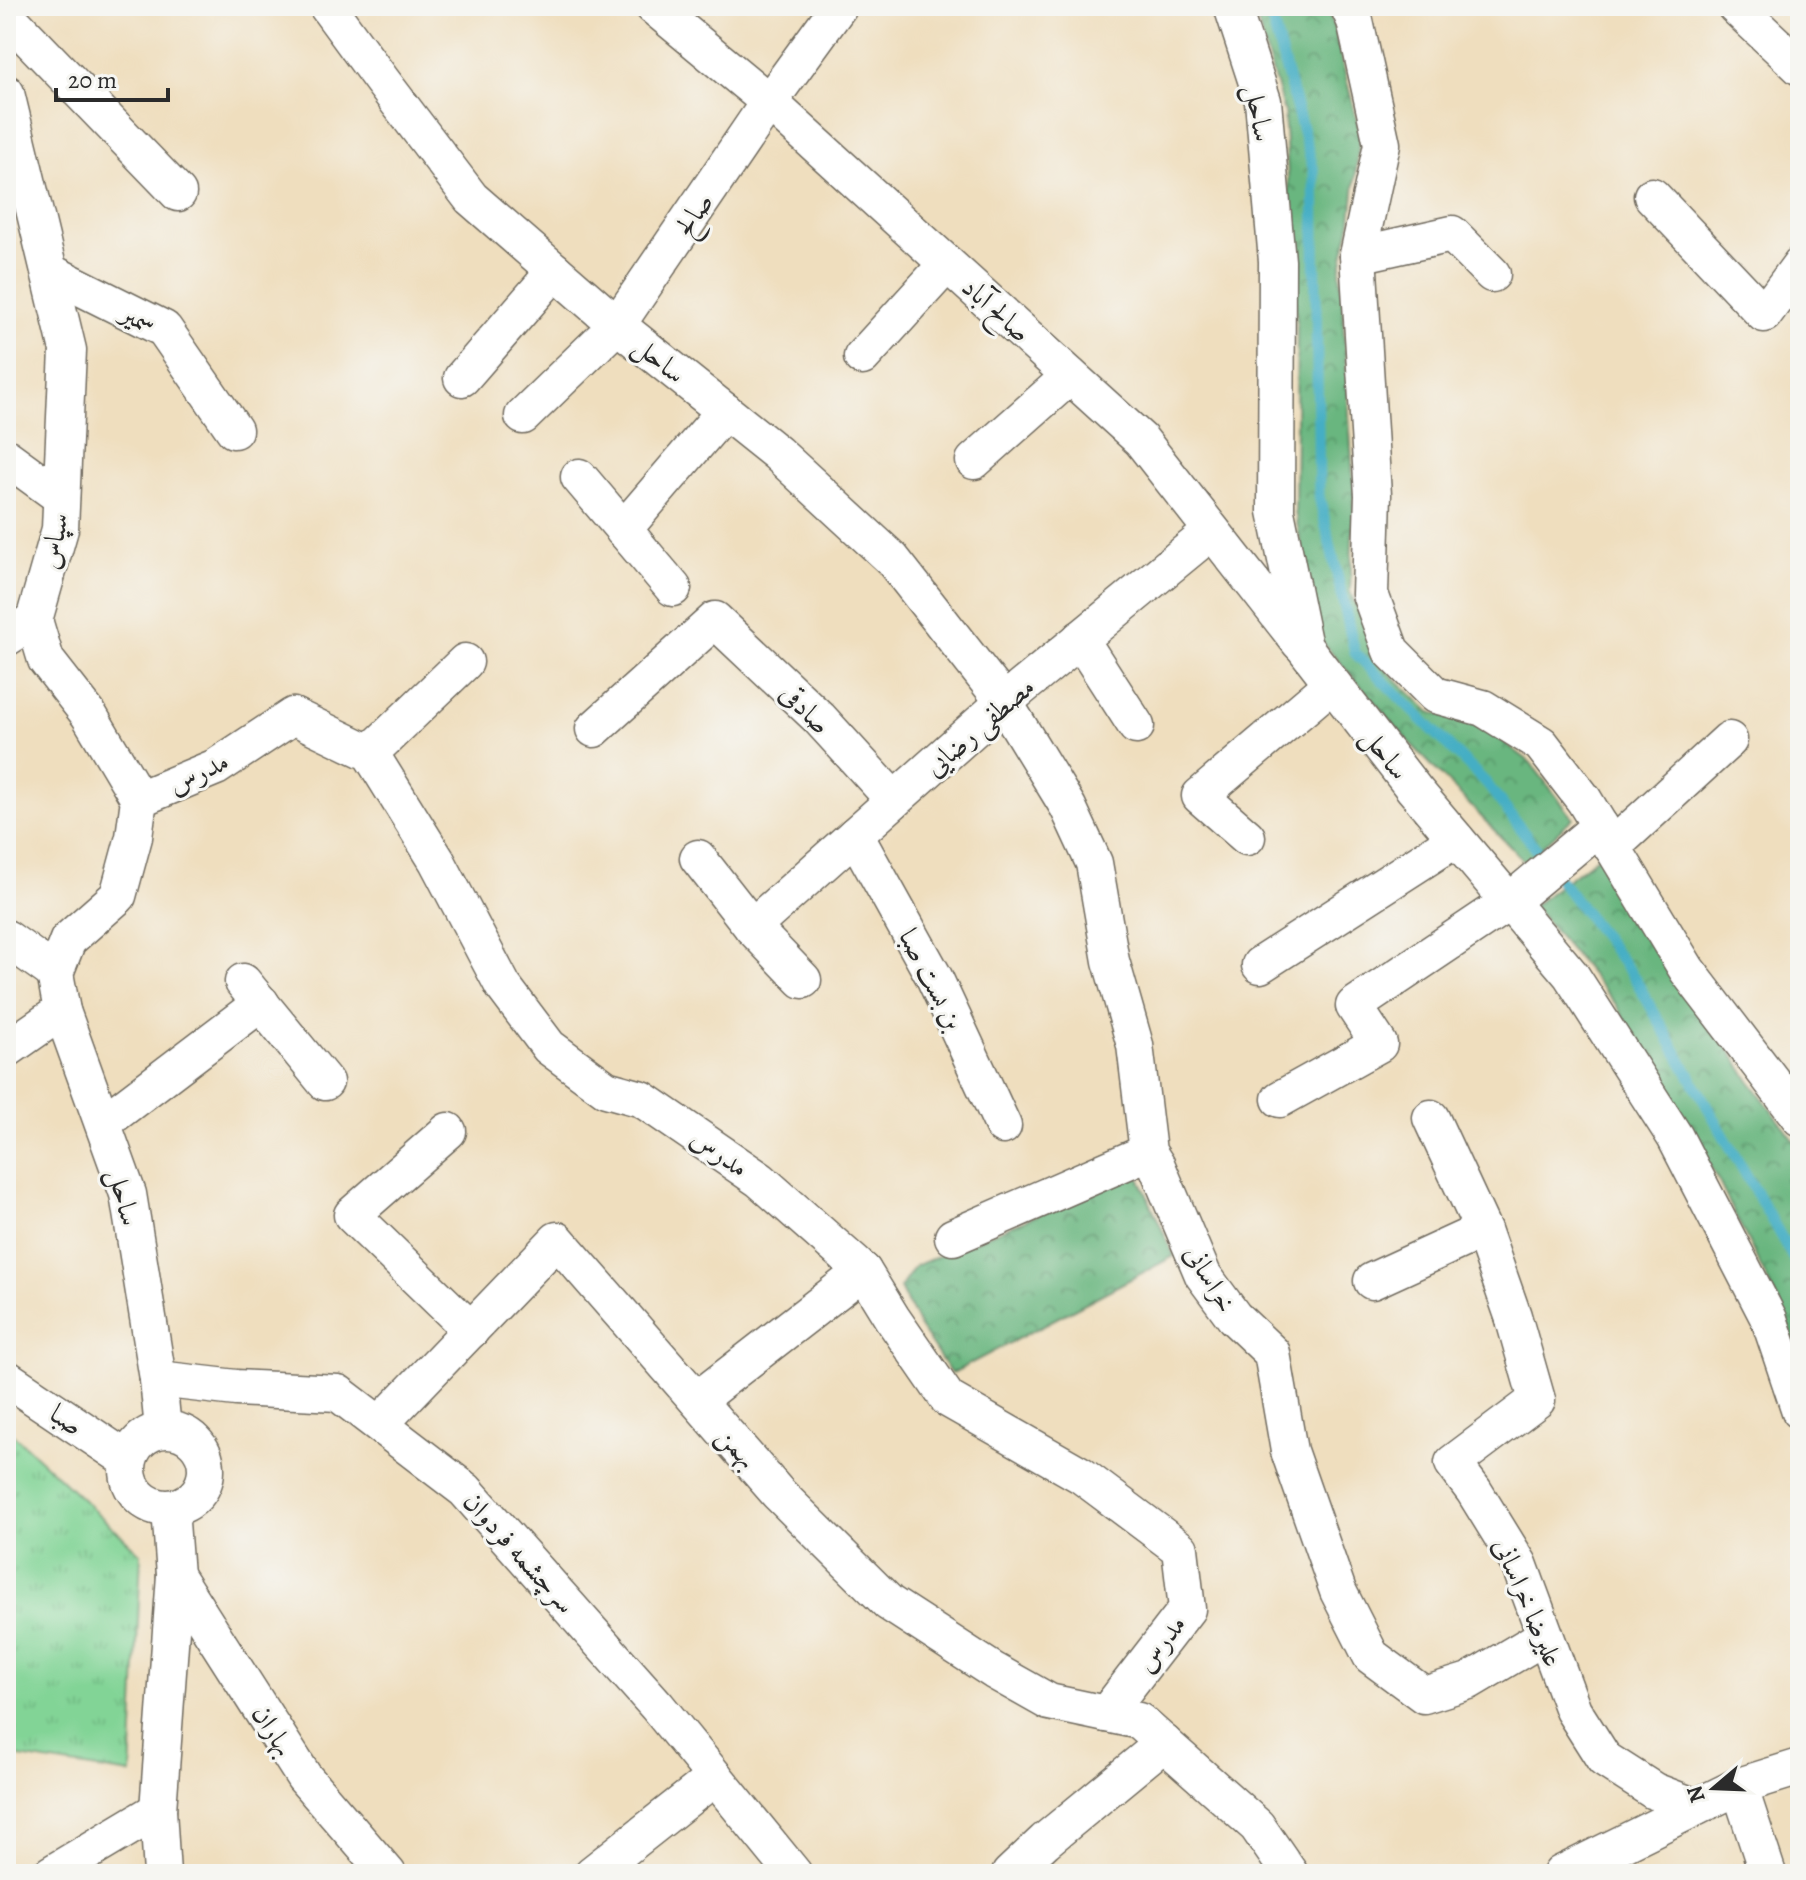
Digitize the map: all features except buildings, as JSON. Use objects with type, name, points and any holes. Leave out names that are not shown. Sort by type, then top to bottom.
[{"type":"street","name":"ساحل","points":[[327,6],[471,198],[617,325],[777,453],[892,559],[1004,702]]},
{"type":"street","name":"صالح آباد","points":[[653,6],[769,102],[1141,440],[1304,647]]},
{"type":"street","name":"صالح","points":[[523,416],[617,325],[769,102],[839,6]]},
{"type":"street","name":"ساحل","points":[[1232,6],[1263,101],[1277,261],[1276,511],[1304,647],[1414,789],[1571,975],[1675,1137],[1769,1319],[1800,1411]]},
{"type":"street","points":[[1348,6],[1355,21],[1382,144],[1358,255],[1373,495],[1370,594],[1391,651],[1435,695],[1483,708],[1541,744],[1584,800],[1687,970],[1800,1118]]},
{"type":"street","points":[[1735,6],[1800,67]]},
{"type":"street","points":[[6,15],[178,193]]},
{"type":"street","name":"سپاس","points":[[6,93],[68,350],[60,529],[20,629],[89,715],[139,799]]},
{"type":"street","points":[[1652,196],[1764,314],[1800,265]]},
{"type":"street","points":[[1358,255],[1452,234],[1492,274]]},
{"type":"street","points":[[862,357],[947,264]]},
{"type":"street","points":[[462,378],[555,271]]},
{"type":"street","name":"سمیر","points":[[50,272],[164,329],[234,430]]},
{"type":"street","points":[[974,461],[1070,376]]},
{"type":"street","points":[[623,530],[725,411]]},
{"type":"street","points":[[6,457],[61,497]]},
{"type":"street","points":[[579,477],[673,588]]},
{"type":"street","name":"مصطفی رضایی","points":[[752,927],[1004,702],[1212,531]]},
{"type":"street","name":"صادقی","points":[[594,729],[715,620],[819,718],[894,800]]},
{"type":"street","points":[[1080,639],[1136,726]]},
{"type":"street","points":[[370,753],[465,662]]},
{"type":"street","points":[[1247,837],[1200,796],[1332,684]]},
{"type":"street","name":"خراسانی","points":[[1004,702],[1068,807],[1094,863],[1111,961],[1135,1045],[1148,1152],[1157,1166],[1203,1275],[1234,1317],[1272,1353],[1289,1451],[1338,1591],[1371,1656],[1424,1695],[1469,1681],[1545,1636]]},
{"type":"street","name":"مدرس","points":[[139,799],[216,767],[293,716],[370,753],[437,861],[503,986],[549,1047],[606,1089],[642,1099],[760,1180],[863,1271],[948,1399],[1081,1475],[1180,1549],[1187,1609],[1106,1714]]},
{"type":"street","points":[[1280,1099],[1379,1044],[1354,1006],[1606,837],[1729,740]]},
{"type":"street","points":[[6,938],[55,973],[68,940],[118,896],[134,837],[139,799]]},
{"type":"street","name":"بن بست صبا","points":[[855,835],[934,977],[1003,1126]]},
{"type":"street","points":[[1260,965],[1456,839]]},
{"type":"street","points":[[698,858],[752,927],[803,980]]},
{"type":"street","name":"ساحل","points":[[55,973],[62,1011],[128,1194],[158,1379],[163,1429]]},
{"type":"street","points":[[103,1123],[252,993],[325,1082]]},
{"type":"street","points":[[6,1050],[62,1011]]},
{"type":"street","name":"علیرضا خراسانی","points":[[1431,1118],[1483,1230],[1513,1316],[1537,1400],[1453,1463],[1519,1564],[1573,1710],[1604,1759],[1654,1791],[1696,1807]]},
{"type":"street","points":[[448,1131],[352,1215],[471,1330]]},
{"type":"street","points":[[953,1237],[1148,1152]]},
{"type":"street","points":[[1372,1281],[1483,1230]]},
{"type":"street","name":"بهمن","points":[[380,1424],[557,1240],[778,1493],[889,1603],[994,1671],[1049,1702],[1139,1721],[1257,1826],[1290,1874]]},
{"type":"street","points":[[697,1400],[863,1271]]},
{"type":"street","name":"صبا","points":[[6,1378],[128,1460]]},
{"type":"street","name":"سرچشمه فردوان","points":[[158,1379],[236,1388],[338,1393],[465,1490],[657,1706],[794,1874]]},
{"type":"street","points":[[163,1429],[187,1435],[203,1454],[206,1478],[193,1499],[170,1509],[146,1503],[130,1485],[128,1460],[140,1439],[163,1429]]},
{"type":"street","points":[[162,1874],[158,1810],[175,1575],[170,1509]]},
{"type":"street","name":"بهاران","points":[[175,1575],[304,1777],[388,1874]]},
{"type":"street","points":[[1010,1874],[1045,1841],[1164,1743]]},
{"type":"street","points":[[1561,1874],[1739,1786],[1800,1767]]},
{"type":"street","points":[[592,1874],[715,1777]]},
{"type":"street","points":[[1739,1786],[1768,1874]]},
{"type":"street","points":[[51,1874],[158,1810]]},
{"type":"green space","points":[[1253,6],[1328,6],[1360,133],[1351,221],[1340,271],[1354,495],[1350,592],[1380,664],[1430,712],[1485,728],[1530,762],[1573,818],[1525,862],[1412,745],[1319,638],[1295,512],[1297,326],[1284,112]]},
{"type":"green space","points":[[1601,854],[1752,1084],[1800,1148],[1800,1356],[1783,1312],[1719,1182],[1615,1003],[1533,906]]},
{"type":"green space","points":[[1137,1173],[1174,1256],[951,1374],[919,1326],[900,1288],[915,1266]]},
{"type":"green space","points":[[6,1431],[14,1435],[141,1554],[131,1774],[6,1755]]},
{"type":"waterway","points":[[1268,6],[1314,171],[1319,496],[1355,653],[1486,783],[1634,977],[1800,1270]]}]
